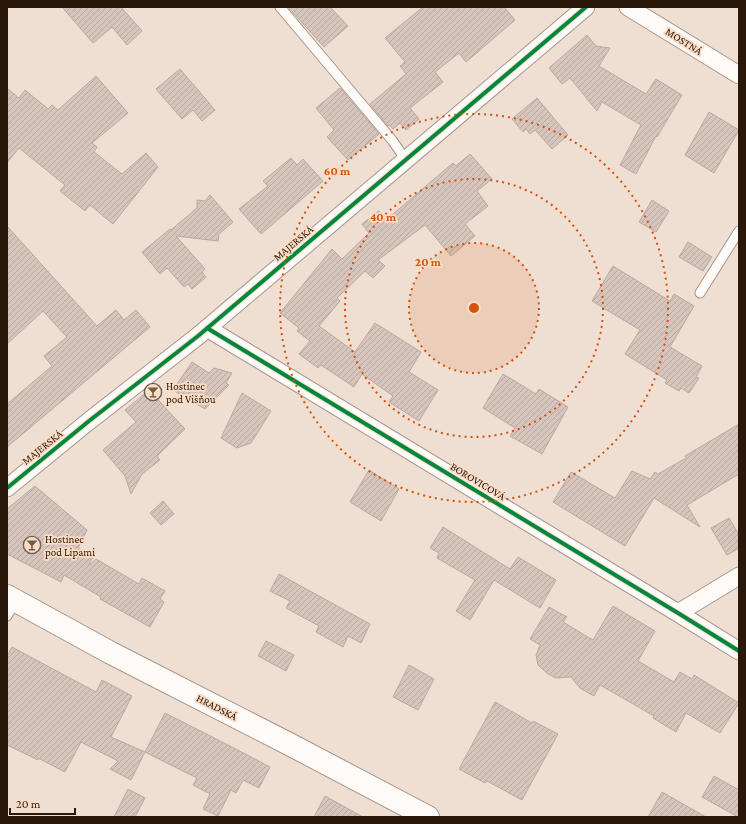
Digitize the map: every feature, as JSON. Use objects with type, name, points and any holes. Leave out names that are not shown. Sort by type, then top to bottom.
[{"type":"main road","name":"HRADSKÁ","points":[[10,604],[291,744],[428,817]]},
{"type":"street","name":"MAJERSKÁ","points":[[7,488],[89,420],[207,328],[586,7]]},
{"type":"street","name":"MOSTNÁ","points":[[628,7],[739,75]]},
{"type":"street","name":"BOROVICOVÁ","points":[[207,328],[739,651]]},
{"type":"street","points":[[678,613],[739,576]]},
{"type":"lane","points":[[280,7],[392,140],[406,160]]},
{"type":"lane","points":[[700,293],[739,231]]},
{"type":"building","points":[[62,7],[121,7],[142,31],[127,45],[112,27],[93,43]]},
{"type":"building","points":[[288,7],[330,7],[348,26],[324,47]]},
{"type":"building","points":[[423,7],[504,7],[515,20],[466,62],[459,53],[435,72],[443,82],[410,108],[419,119],[406,130],[400,123],[393,129],[390,125],[388,126],[370,104],[406,74],[400,66],[405,62],[385,38]]},
{"type":"building","points":[[587,35],[596,46],[610,48],[599,66],[646,94],[656,79],[682,95],[657,137],[656,136],[636,174],[620,165],[641,125],[602,102],[597,111],[570,78],[562,84],[549,68]]},
{"type":"building","points":[[180,69],[215,110],[202,121],[193,110],[182,119],[156,89]]},
{"type":"building","points":[[96,76],[128,113],[92,143],[97,147],[94,152],[122,174],[146,153],[158,167],[113,224],[90,205],[85,211],[60,191],[65,185],[19,148],[7,163],[7,88],[19,98],[25,90],[48,109],[52,105],[58,110]]},
{"type":"building","points":[[340,88],[379,134],[348,160],[327,137],[334,130],[316,108]]},
{"type":"building","points":[[537,98],[568,135],[552,149],[535,130],[530,134],[526,129],[523,132],[512,119]]},
{"type":"building","points":[[709,112],[739,130],[714,173],[685,155]]},
{"type":"building","points":[[470,154],[492,179],[477,191],[488,206],[465,224],[475,236],[451,256],[425,225],[378,260],[385,266],[373,278],[365,271],[337,298],[340,301],[319,326],[355,352],[375,323],[421,352],[409,372],[438,390],[419,421],[389,402],[393,396],[362,374],[354,387],[321,365],[318,368],[299,354],[310,341],[297,331],[299,328],[280,313],[332,249],[342,259],[369,233],[362,224],[379,211],[386,220],[453,163],[456,166]]},
{"type":"building","points":[[291,158],[297,165],[303,159],[323,181],[261,234],[239,209],[268,186],[263,181]]},
{"type":"building","points":[[210,195],[233,222],[219,234],[218,241],[176,236],[205,269],[202,272],[206,277],[192,289],[188,284],[184,287],[167,268],[160,274],[142,252],[197,208],[197,200],[205,201]]},
{"type":"building","points":[[652,200],[669,211],[656,232],[639,222]]},
{"type":"building","points":[[7,226],[97,326],[116,310],[124,320],[136,310],[150,327],[7,447],[7,404],[52,366],[44,356],[67,337],[43,311],[7,344]]},
{"type":"building","points":[[688,242],[712,257],[703,271],[679,257]]},
{"type":"building","points":[[613,266],[670,301],[674,294],[694,306],[670,347],[702,366],[696,377],[699,378],[689,393],[681,388],[679,391],[665,383],[667,380],[625,354],[640,330],[592,301]]},
{"type":"building","points":[[192,362],[209,373],[214,368],[232,373],[226,383],[229,385],[205,409],[173,390]]},
{"type":"building","points":[[503,374],[536,394],[539,389],[568,407],[542,454],[510,436],[515,428],[483,408]]},
{"type":"building","points":[[149,390],[185,429],[157,456],[160,460],[142,474],[131,494],[125,476],[103,450],[136,422],[125,410]]},
{"type":"building","points":[[242,393],[271,411],[251,443],[237,448],[221,438]]},
{"type":"building","points":[[739,424],[739,474],[687,505],[700,527],[654,498],[625,546],[553,502],[571,472],[615,498],[632,471],[650,479],[655,472],[658,474],[686,458],[685,456]]},
{"type":"building","points":[[369,470],[399,489],[381,521],[350,502]]},
{"type":"building","points":[[35,486],[87,530],[78,548],[93,557],[88,566],[96,559],[139,584],[142,578],[165,591],[160,599],[164,602],[150,627],[100,599],[101,597],[64,575],[61,582],[7,554],[7,509]]},
{"type":"building","points":[[163,501],[174,514],[161,525],[150,513]]},
{"type":"building","points":[[729,518],[739,535],[739,548],[727,555],[711,528]]},
{"type":"building","points":[[443,527],[510,569],[518,557],[556,580],[540,608],[494,580],[470,620],[456,611],[475,580],[437,558],[439,553],[430,548]]},
{"type":"building","points":[[279,574],[370,624],[361,643],[348,636],[343,647],[316,632],[319,626],[286,608],[290,601],[270,591]]},
{"type":"building","points":[[613,606],[655,631],[638,661],[674,682],[680,672],[692,679],[694,675],[739,703],[720,733],[686,713],[676,732],[653,718],[654,716],[600,685],[594,696],[580,688],[571,677],[556,678],[548,674],[538,665],[536,655],[540,645],[530,639],[549,607],[567,617],[563,622],[593,640]]},
{"type":"building","points":[[266,641],[294,655],[286,671],[258,656]]},
{"type":"building","points":[[12,647],[96,692],[102,680],[132,696],[111,737],[145,752],[131,780],[110,769],[118,761],[81,742],[65,772],[38,758],[38,760],[7,745],[7,656]]},
{"type":"building","points":[[409,665],[434,679],[418,710],[393,697]]},
{"type":"building","points":[[495,702],[532,723],[533,721],[558,734],[522,800],[487,781],[485,783],[459,769]]},
{"type":"building","points":[[165,713],[270,767],[259,788],[243,780],[236,793],[231,790],[218,816],[203,809],[210,794],[193,785],[197,778],[145,752]]},
{"type":"building","points":[[714,776],[739,790],[739,817],[702,797]]},
{"type":"building","points":[[128,789],[145,798],[135,817],[114,817]]},
{"type":"building","points":[[662,792],[706,817],[648,817]]},
{"type":"building","points":[[325,796],[363,817],[314,817]]},
{"type":"cycle path","points":[[7,488],[89,421],[198,336],[586,7]]},
{"type":"cycle path","points":[[207,328],[739,651]]},
{"type":"place","name":"Hostinec pod Višňou","points":[[153,392]]},
{"type":"place","name":"Hostinec pod Lipami","points":[[32,545]]}]
